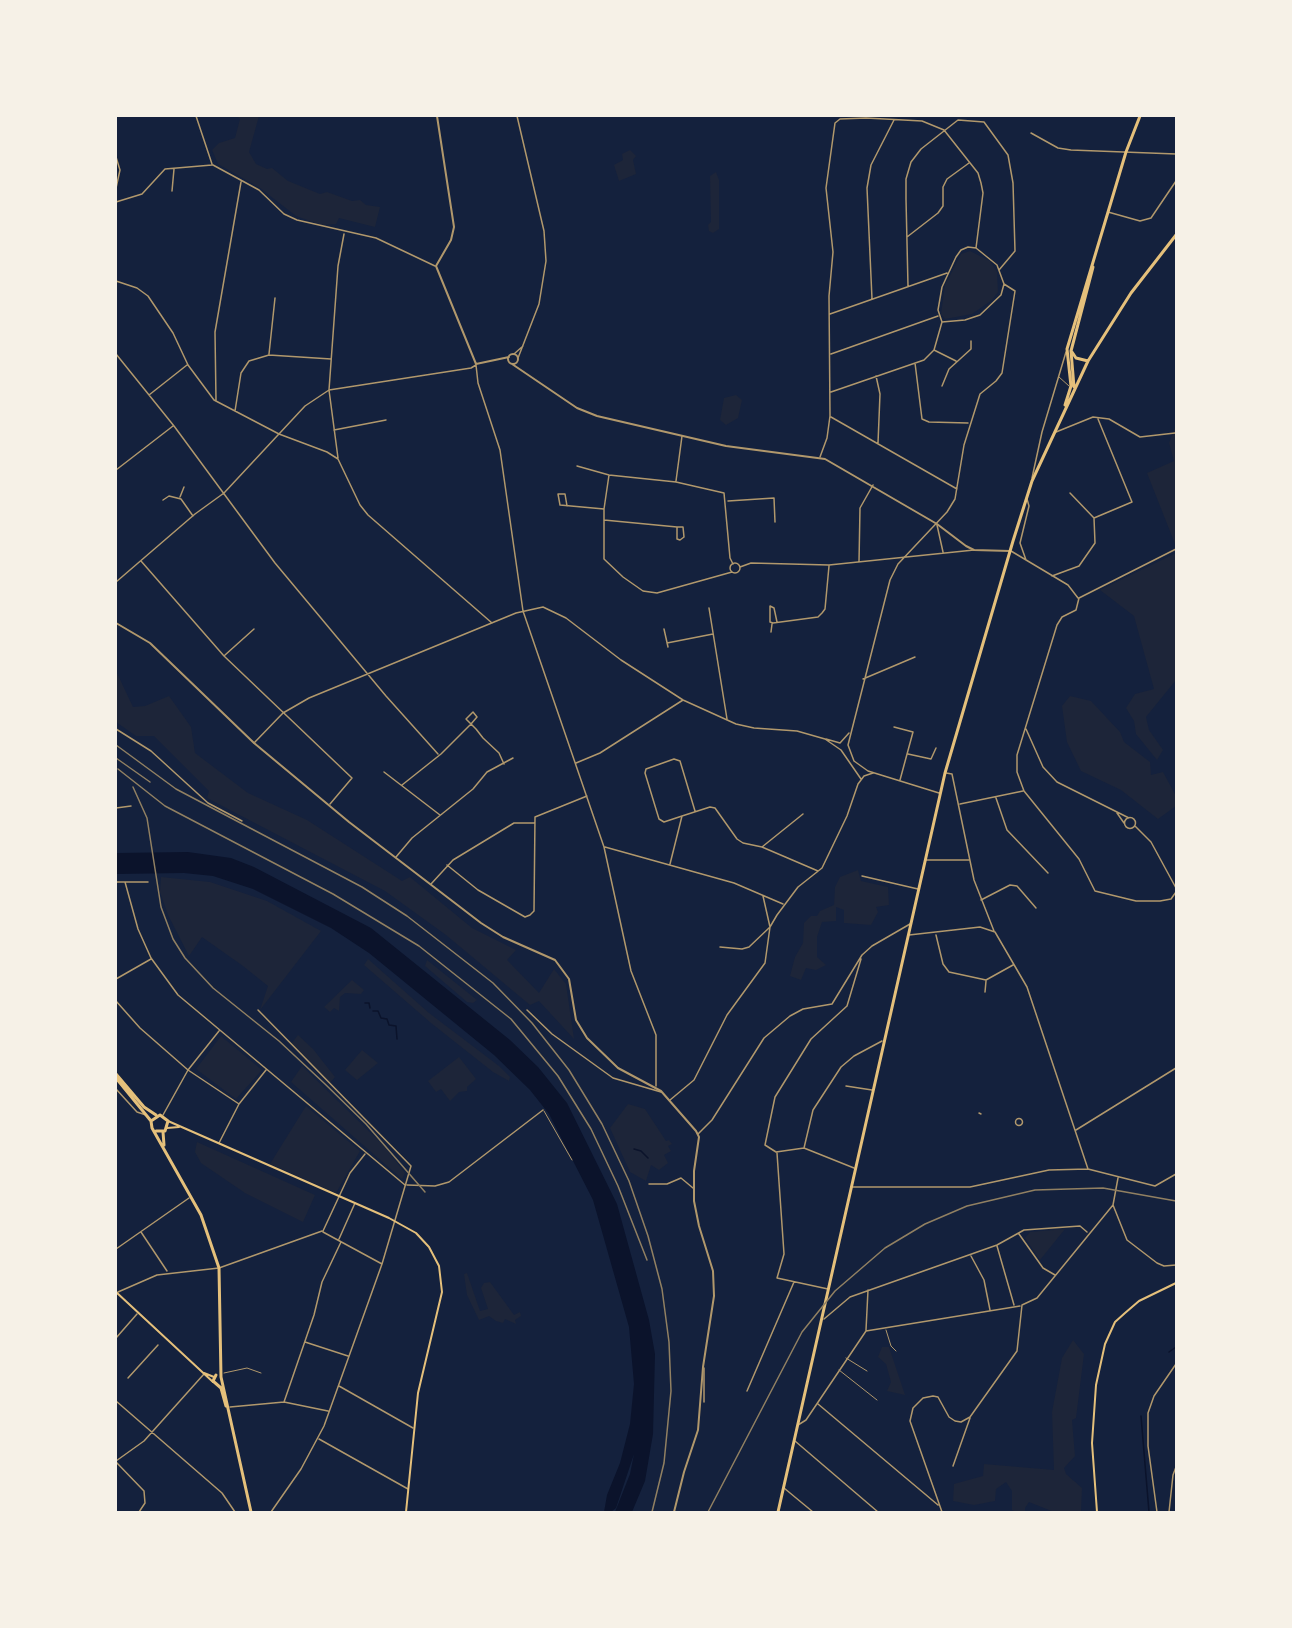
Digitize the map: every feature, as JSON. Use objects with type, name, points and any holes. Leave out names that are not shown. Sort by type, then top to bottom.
[{"type":"main road","points":[[1072,388],[1067,349],[1107,212],[1140,116]]},
{"type":"main road","points":[[1072,388],[1071,351],[1107,212]]},
{"type":"main road","points":[[778,1512],[945,772],[1026,499],[1072,388],[1131,293],[1176,235]]},
{"type":"main road","points":[[1071,351],[1076,357],[1088,362]]},
{"type":"main road","points":[[116,1076],[151,1121],[152,1128],[166,1149],[206,1227],[219,1268],[223,1387],[251,1512]]},
{"type":"main road","points":[[116,1076],[144,1107],[156,1115],[163,1115],[168,1121],[180,1127],[395,1221],[416,1233],[429,1246],[439,1266],[442,1283],[418,1393],[406,1512]]},
{"type":"main road","points":[[151,1121],[156,1115]]},
{"type":"main road","points":[[166,1149],[162,1137],[168,1121]]},
{"type":"main road","points":[[156,1131],[180,1127]]},
{"type":"main road","points":[[1097,1512],[1092,1443],[1097,1378],[1105,1344],[1115,1322],[1125,1313],[1140,1301],[1176,1283]]},
{"type":"main road","points":[[116,1293],[163,1339],[223,1387],[230,1416]]},
{"type":"main road","points":[[216,1383],[215,1376],[220,1351]]},
{"type":"main road","points":[[204,1373],[222,1377]]},
{"type":"main road","points":[[216,1383],[222,1377]]},
{"type":"street","points":[[195,116],[213,165]]},
{"type":"street","points":[[436,266],[451,240],[454,227],[437,116]]},
{"type":"street","points":[[512,364],[518,360],[544,286],[546,244],[517,116]]},
{"type":"street","points":[[820,458],[827,438],[830,416],[829,314],[833,252],[826,188],[835,123],[840,119],[926,122],[944,130],[978,173],[983,193],[976,248]]},
{"type":"street","points":[[872,299],[867,188],[871,165],[894,120]]},
{"type":"street","points":[[908,286],[906,179],[911,162],[921,149],[958,120],[984,122],[1008,155],[1013,183],[1015,251],[999,270]]},
{"type":"street","points":[[1031,133],[1058,148],[1176,154]]},
{"type":"street","points":[[116,157],[120,170],[116,188]]},
{"type":"street","points":[[906,237],[938,213],[943,206],[943,187],[947,179],[970,162]]},
{"type":"street","points":[[116,202],[142,194],[165,169],[213,165],[259,190],[285,214],[297,220],[344,233],[376,238],[436,266],[476,364],[478,383],[500,450],[522,611],[604,847],[631,971],[657,1035],[656,1087]]},
{"type":"street","points":[[172,191],[174,168]]},
{"type":"street","points":[[216,401],[214,332],[241,181]]},
{"type":"street","points":[[1107,212],[1140,221],[1151,218],[1176,181]]},
{"type":"street","points":[[344,233],[339,250],[329,390],[338,459],[360,505],[368,514],[455,591],[490,618],[492,623]]},
{"type":"street","points":[[830,392],[915,362],[934,350],[942,322],[938,316],[940,295],[949,272],[961,250],[976,248],[987,255],[999,270],[1004,284],[1001,295],[980,315],[965,320],[942,322]]},
{"type":"street","points":[[829,314],[949,272]]},
{"type":"street","points":[[116,281],[137,288],[148,296],[169,326],[188,365],[203,388],[216,401],[279,434],[327,452],[338,459]]},
{"type":"street","points":[[940,794],[862,768],[851,754],[848,745],[850,729],[890,580],[898,564],[947,512],[957,490],[970,423],[980,394],[1002,373],[1015,291],[1004,284]]},
{"type":"street","points":[[269,355],[275,298]]},
{"type":"street","points":[[830,354],[938,316]]},
{"type":"street","points":[[942,386],[945,375],[971,349],[970,340]]},
{"type":"street","points":[[116,582],[193,516],[224,493],[305,406],[329,390],[460,370],[509,357],[525,342]]},
{"type":"street","points":[[1032,481],[1042,432],[1067,349]]},
{"type":"street","points":[[934,350],[957,362]]},
{"type":"street","points":[[116,354],[174,426],[275,563],[438,754]]},
{"type":"street","points":[[514,354],[520,370]]},
{"type":"street","points":[[235,412],[244,366],[256,357],[269,355],[331,358]]},
{"type":"street","points":[[503,359],[577,408],[597,416],[744,450],[820,458],[873,485],[975,550]]},
{"type":"street","points":[[915,362],[922,419],[929,422],[970,423]]},
{"type":"street","points":[[149,395],[188,365]]},
{"type":"street","points":[[876,376],[880,394],[878,444]]},
{"type":"street","points":[[830,416],[957,490]]},
{"type":"street","points":[[1053,433],[1093,417],[1109,419],[1140,437],[1175,433]]},
{"type":"street","points":[[1094,519],[1132,502],[1098,419]]},
{"type":"street","points":[[333,430],[387,420]]},
{"type":"street","points":[[116,470],[174,426]]},
{"type":"street","points":[[676,482],[682,436]]},
{"type":"street","points":[[577,466],[609,475],[676,482],[724,493],[727,501],[732,572]]},
{"type":"street","points":[[609,475],[604,509],[604,559],[643,591],[657,593],[732,572],[738,573],[740,567]]},
{"type":"street","points":[[860,562],[860,508],[873,485]]},
{"type":"street","points":[[179,498],[184,487]]},
{"type":"street","points":[[1052,576],[1072,570],[1088,556],[1095,543],[1094,519],[1070,493]]},
{"type":"street","points":[[163,500],[169,496],[179,498],[193,516]]},
{"type":"street","points":[[727,501],[774,498],[775,522]]},
{"type":"street","points":[[1026,499],[1029,506],[1020,543],[1027,561]]},
{"type":"street","points":[[567,506],[604,509]]},
{"type":"street","points":[[604,520],[677,527]]},
{"type":"street","points":[[937,524],[943,552]]},
{"type":"street","points":[[1078,598],[1176,549]]},
{"type":"street","points":[[733,564],[740,567],[751,563],[829,565],[943,552],[1010,551],[1068,585],[1078,598],[1076,610],[1062,617],[1057,625],[1025,728],[1016,761],[1024,791],[1079,858],[1095,891],[1136,901],[1160,901],[1172,898],[1176,891],[1151,842],[1135,826],[1134,819],[1064,787],[1053,779],[1043,767],[1025,728]]},
{"type":"street","points":[[140,561],[224,656],[352,778],[328,806]]},
{"type":"street","points":[[772,623],[818,617],[822,613],[825,609],[829,565]]},
{"type":"street","points":[[771,632],[772,623],[768,609],[770,606],[774,608],[777,622]]},
{"type":"street","points":[[254,743],[283,713],[309,698],[522,611],[543,607],[554,610],[621,660],[683,700],[727,719],[754,728],[790,730],[840,742],[844,741],[850,729]]},
{"type":"street","points":[[709,608],[729,715],[727,719]]},
{"type":"street","points":[[116,623],[150,643],[254,743],[328,806],[491,930],[555,960],[569,979],[576,1020],[587,1038],[618,1068],[661,1091],[698,1134]]},
{"type":"street","points":[[224,656],[254,629]]},
{"type":"street","points":[[664,630],[668,647]]},
{"type":"street","points":[[667,643],[714,633]]},
{"type":"street","points":[[863,679],[915,657]]},
{"type":"street","points":[[575,763],[600,753],[683,700]]},
{"type":"street","points":[[402,786],[471,723],[499,753],[504,764]]},
{"type":"street","points":[[894,727],[913,732],[900,781]]},
{"type":"street","points":[[116,729],[152,752],[208,803],[242,820]]},
{"type":"street","points":[[825,739],[841,750],[861,779]]},
{"type":"street","points":[[844,741],[848,745]]},
{"type":"street","points":[[840,742],[841,750]]},
{"type":"street","points":[[906,757],[911,752],[931,759],[936,747]]},
{"type":"street","points":[[844,754],[851,754]]},
{"type":"street","points":[[396,858],[412,838],[473,789],[487,772],[513,759]]},
{"type":"street","points":[[696,812],[680,761],[674,759],[646,769],[645,773],[659,819],[664,822],[715,808],[737,839],[819,871]]},
{"type":"street","points":[[859,773],[862,768]]},
{"type":"street","points":[[720,947],[742,949],[749,947],[770,927],[798,887],[819,871],[828,858],[861,779],[868,771]]},
{"type":"street","points":[[384,772],[441,815]]},
{"type":"street","points":[[945,772],[952,774],[980,900],[995,932],[1027,987],[1088,1169]]},
{"type":"street","points":[[864,776],[873,773]]},
{"type":"street","points":[[960,804],[1024,791]]},
{"type":"street","points":[[447,865],[478,890],[525,917],[530,915],[534,910],[535,818],[587,796]]},
{"type":"street","points":[[996,798],[1008,830],[1048,873]]},
{"type":"street","points":[[116,808],[131,806]]},
{"type":"street","points":[[1117,812],[1129,829],[1135,826]]},
{"type":"street","points":[[762,847],[803,814]]},
{"type":"street","points":[[670,864],[682,816]]},
{"type":"street","points":[[1124,823],[1129,818]]},
{"type":"street","points":[[431,885],[447,865],[514,823],[535,823]]},
{"type":"street","points":[[604,847],[734,883],[784,904]]},
{"type":"street","points":[[925,860],[970,860]]},
{"type":"street","points":[[862,876],[918,889]]},
{"type":"street","points":[[116,882],[148,882]]},
{"type":"street","points":[[125,882],[138,929],[151,958],[178,995],[406,1185],[435,1186],[449,1182],[542,1108]]},
{"type":"street","points":[[980,900],[1010,885],[1017,886],[1036,908]]},
{"type":"street","points":[[670,1100],[694,1080],[732,1007],[765,963],[770,927],[763,896]]},
{"type":"street","points":[[674,1512],[698,1430],[703,1367],[715,1284],[699,1226],[693,1188],[698,1134],[712,1120],[764,1038],[790,1016],[803,1009],[832,1004],[862,955],[880,940],[910,924]]},
{"type":"street","points":[[908,935],[935,934],[980,927],[995,932]]},
{"type":"street","points":[[935,934],[943,964],[950,972],[986,980],[1015,964]]},
{"type":"street","points":[[855,1169],[804,1148],[776,1152],[765,1144],[775,1097],[811,1039],[847,1006],[862,955]]},
{"type":"street","points":[[116,979],[151,958]]},
{"type":"street","points":[[985,992],[986,980]]},
{"type":"street","points":[[116,1001],[140,1028],[188,1070],[239,1104]]},
{"type":"street","points":[[258,1010],[411,1166],[382,1264],[329,1411],[318,1438],[271,1512]]},
{"type":"street","points":[[527,1011],[552,1034],[614,1078],[661,1091]]},
{"type":"street","points":[[163,1115],[188,1070],[219,1030]]},
{"type":"street","points":[[804,1148],[813,1110],[841,1067],[854,1056],[884,1040]]},
{"type":"street","points":[[1076,1131],[1176,1068]]},
{"type":"street","points":[[219,1143],[239,1104],[266,1069]]},
{"type":"street","points":[[846,1086],[873,1090]]},
{"type":"street","points":[[116,1089],[137,1112],[146,1115]]},
{"type":"street","points":[[116,1293],[168,1272],[219,1268],[322,1231],[350,1173],[366,1152]]},
{"type":"street","points":[[776,1152],[784,1254],[777,1278],[828,1289]]},
{"type":"street","points":[[851,1187],[970,1187],[1049,1170],[1088,1169],[1155,1186],[1176,1174]]},
{"type":"street","points":[[866,1331],[1022,1305],[1036,1298],[1088,1232],[1113,1205],[1118,1177]]},
{"type":"street","points":[[649,1184],[668,1184],[681,1178],[693,1188]]},
{"type":"street","points":[[116,1249],[191,1197]]},
{"type":"street","points":[[284,1402],[305,1342],[322,1282],[354,1203]]},
{"type":"street","points":[[1113,1205],[1127,1239],[1157,1263],[1164,1266],[1176,1265]]},
{"type":"street","points":[[820,1321],[843,1301],[997,1245],[1023,1230],[1080,1226],[1088,1232]]},
{"type":"street","points":[[322,1231],[382,1264]]},
{"type":"street","points":[[140,1232],[168,1272]]},
{"type":"street","points":[[1018,1233],[1043,1268],[1056,1275]]},
{"type":"street","points":[[997,1245],[1014,1306]]},
{"type":"street","points":[[970,1254],[984,1280],[990,1311]]},
{"type":"street","points":[[747,1392],[795,1282]]},
{"type":"street","points":[[797,1425],[806,1420],[866,1331],[868,1290]]},
{"type":"street","points":[[953,1466],[970,1418],[1017,1351],[1022,1305]]},
{"type":"street","points":[[116,1338],[137,1314]]},
{"type":"street","points":[[305,1342],[349,1357]]},
{"type":"street","points":[[128,1378],[158,1345]]},
{"type":"street","points":[[1157,1512],[1148,1446],[1148,1413],[1154,1396],[1176,1364]]},
{"type":"street","points":[[703,1367],[706,1368],[704,1402]]},
{"type":"street","points":[[139,1512],[145,1503],[144,1491],[116,1462],[151,1433],[204,1373]]},
{"type":"street","points":[[338,1386],[414,1428]]},
{"type":"street","points":[[942,1512],[910,1421],[911,1413],[916,1403],[933,1396],[938,1397],[949,1417],[955,1421],[961,1422],[970,1418]]},
{"type":"street","points":[[116,1401],[222,1493],[235,1512]]},
{"type":"street","points":[[229,1407],[284,1402],[329,1411]]},
{"type":"street","points":[[817,1403],[939,1505]]},
{"type":"street","points":[[1176,1429],[1176,1436]]},
{"type":"street","points":[[318,1438],[408,1489]]},
{"type":"street","points":[[794,1441],[878,1512]]},
{"type":"street","points":[[1169,1512],[1176,1467]]},
{"type":"street","points":[[784,1487],[813,1512]]},
{"type":"lane","points":[[1059,375],[1063,383],[1072,388]]},
{"type":"lane","points":[[542,1108],[572,1160]]},
{"type":"lane","points":[[885,1328],[891,1346],[896,1351]]},
{"type":"lane","points":[[846,1358],[867,1371]]},
{"type":"lane","points":[[222,1377],[247,1368],[261,1373]]},
{"type":"lane","points":[[839,1370],[878,1400]]},
{"type":"shaded area","points":[[237,116],[259,116],[249,152],[256,164],[267,169],[272,168],[288,181],[320,194],[327,192],[352,201],[360,200],[366,205],[380,207],[375,227],[339,218],[336,224],[322,225],[296,216],[260,188],[218,164],[212,150],[219,143],[235,138],[240,119]]},
{"type":"shaded area","points":[[630,150],[636,156],[633,160],[636,174],[619,181],[614,165],[623,160],[622,154]]},
{"type":"shaded area","points":[[716,172],[719,180],[719,229],[713,233],[709,231],[708,225],[711,222],[710,176]]},
{"type":"shaded area","points":[[970,251],[990,261],[997,272],[998,292],[992,300],[972,314],[945,319],[941,314],[945,285],[961,254]]},
{"type":"shaded area","points":[[736,395],[742,400],[738,418],[726,425],[720,420],[724,398]]},
{"type":"shaded area","points":[[1176,425],[1175,544],[1147,473],[1174,461],[1169,443]]},
{"type":"shaded area","points":[[1176,553],[1176,680],[1146,717],[1149,730],[1163,750],[1157,760],[1136,734],[1134,721],[1126,708],[1135,694],[1154,689],[1134,616],[1100,590]]},
{"type":"shaded area","points":[[116,671],[133,707],[145,706],[169,696],[191,727],[195,753],[248,793],[307,820],[402,881],[410,877],[472,928],[516,950],[507,960],[539,993],[554,969],[566,984],[574,1039],[539,1001],[530,1005],[446,935],[385,891],[207,798],[209,791],[154,736],[136,736],[116,722]]},
{"type":"shaded area","points":[[1070,696],[1091,701],[1120,732],[1124,742],[1150,762],[1151,775],[1163,772],[1176,796],[1176,806],[1158,819],[1121,790],[1081,771],[1067,742],[1062,706]]},
{"type":"shaded area","points":[[188,852],[231,858],[254,867],[371,928],[510,1040],[538,1067],[567,1103],[617,1204],[649,1320],[655,1354],[653,1434],[645,1481],[632,1512],[615,1512],[630,1474],[634,1454],[616,1508],[611,1512],[604,1512],[607,1495],[620,1463],[630,1424],[634,1384],[629,1327],[593,1200],[549,1114],[530,1090],[494,1055],[369,953],[331,928],[253,889],[213,876],[184,873],[116,874],[116,853]]},
{"type":"shaded area","points":[[858,870],[861,881],[888,887],[889,905],[876,907],[878,912],[871,925],[844,923],[844,910],[836,907],[836,921],[822,922],[817,937],[817,957],[826,965],[816,970],[806,968],[801,980],[790,976],[795,957],[803,943],[804,923],[811,916],[817,916],[820,911],[834,905],[835,887],[840,877]]},
{"type":"shaded area","points":[[161,877],[210,882],[267,901],[321,931],[260,1010],[268,986],[243,966],[202,937],[189,956],[168,915],[160,892]]},
{"type":"shaded area","points":[[368,959],[429,1013],[499,1066],[510,1077],[509,1081],[493,1072],[431,1023],[364,965]]},
{"type":"shaded area","points":[[427,960],[477,1000],[473,1003],[467,1002],[425,966]]},
{"type":"shaded area","points":[[352,980],[364,990],[361,994],[345,993],[340,997],[339,1011],[334,1008],[330,1012],[324,1007]]},
{"type":"shaded area","points":[[298,1035],[313,1049],[335,1077],[330,1083],[291,1044]]},
{"type":"shaded area","points":[[221,1036],[262,1070],[236,1099],[196,1069]]},
{"type":"shaded area","points":[[362,1050],[378,1063],[357,1080],[345,1070]]},
{"type":"shaded area","points":[[459,1057],[476,1079],[467,1087],[467,1091],[459,1092],[450,1101],[441,1089],[436,1092],[428,1081]]},
{"type":"shaded area","points":[[302,1066],[383,1145],[405,1173],[402,1179],[291,1082]]},
{"type":"shaded area","points":[[628,1104],[645,1109],[666,1141],[669,1140],[672,1144],[668,1146],[671,1151],[664,1155],[668,1163],[659,1170],[651,1165],[646,1181],[630,1172],[610,1128]]},
{"type":"shaded area","points":[[306,1106],[360,1151],[336,1193],[270,1164]]},
{"type":"shaded area","points":[[197,1142],[315,1195],[303,1222],[245,1193],[201,1163],[195,1152]]},
{"type":"shaded area","points":[[1065,1229],[1040,1260],[1025,1238],[1030,1232]]},
{"type":"shaded area","points":[[467,1273],[480,1311],[488,1309],[481,1288],[484,1283],[490,1282],[514,1315],[520,1312],[521,1316],[515,1320],[516,1324],[505,1319],[503,1323],[496,1321],[489,1316],[479,1320],[467,1295],[464,1274]]},
{"type":"shaded area","points":[[1073,1340],[1084,1354],[1076,1418],[1072,1420],[1075,1456],[1064,1468],[1066,1474],[1082,1488],[1081,1512],[1054,1512],[1029,1502],[1025,1512],[1015,1512],[1012,1510],[1012,1491],[1006,1482],[996,1489],[995,1501],[974,1505],[953,1501],[954,1484],[983,1476],[984,1464],[1054,1470],[1052,1412],[1062,1358]]},
{"type":"shaded area","points":[[882,1347],[889,1347],[905,1395],[887,1391],[891,1382],[886,1364],[878,1357]]},
{"type":"waterway","points":[[365,1003],[369,1003],[370,1008]]},
{"type":"waterway","points":[[373,1011],[378,1011],[381,1018],[387,1019],[389,1025],[396,1026],[397,1039]]},
{"type":"waterway","points":[[634,1149],[641,1151],[648,1158]]},
{"type":"waterway","points":[[1169,1352],[1176,1347]]},
{"type":"waterway","points":[[1141,1416],[1149,1512]]},
{"type":"railway","points":[[116,745],[176,789],[362,887],[407,916],[493,983],[532,1023],[569,1070],[602,1124],[629,1181],[648,1236],[662,1289],[669,1342],[671,1391],[664,1463],[652,1512]]},
{"type":"railway","points":[[116,758],[150,782]]},
{"type":"railway","points":[[118,769],[165,806],[333,894],[419,946],[511,1019],[558,1076],[591,1129],[618,1186],[647,1260]]},
{"type":"railway","points":[[133,787],[147,818],[161,907],[173,939],[185,958],[213,988],[279,1041],[325,1084],[366,1124],[425,1192]]},
{"type":"railway","points":[[708,1512],[802,1332],[835,1291],[885,1248],[925,1224],[967,1206],[1035,1190],[1103,1188],[1176,1201]]}]
